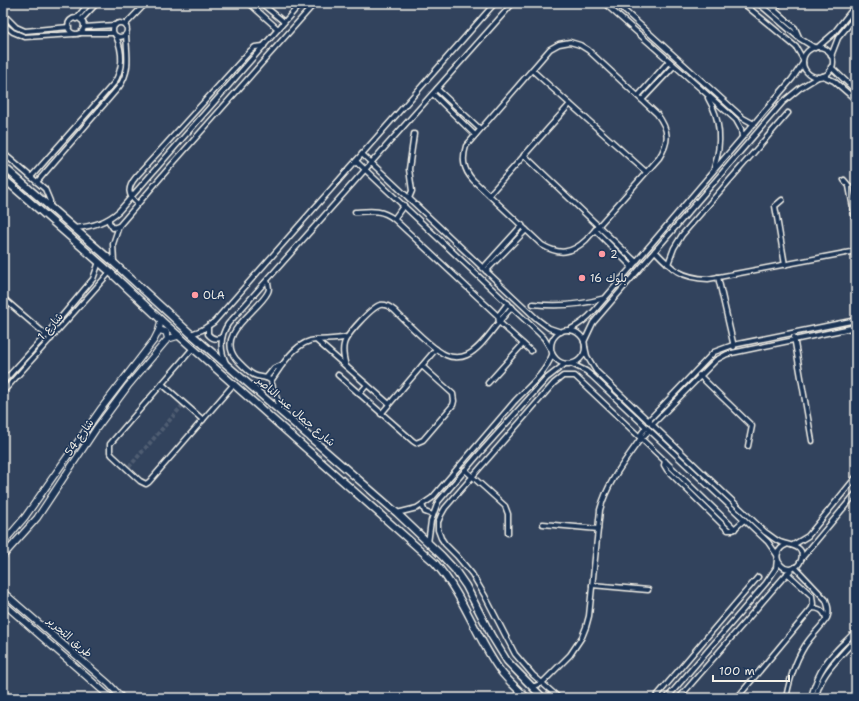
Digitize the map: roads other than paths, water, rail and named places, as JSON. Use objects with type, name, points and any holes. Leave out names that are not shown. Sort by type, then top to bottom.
[{"type":"main road","name":"شارع جمال عبد الناصر","points":[[3,166],[114,262],[191,334],[397,513],[442,556],[455,570],[466,586],[491,636],[507,661],[543,698]]},
{"type":"main road","name":"شارع جمال عبد الناصر","points":[[3,178],[99,262],[178,336],[435,563],[457,591],[482,641],[499,670],[527,698]]},
{"type":"main road","points":[[316,458],[320,455],[322,447]]},
{"type":"main road","points":[[329,469],[332,462],[337,461]]},
{"type":"street","points":[[74,34],[70,31],[69,27],[71,20],[76,19],[90,3]]},
{"type":"street","points":[[81,20],[97,3]]},
{"type":"street","points":[[125,25],[146,3]]},
{"type":"street","points":[[248,3],[278,29]]},
{"type":"street","points":[[261,3],[284,22]]},
{"type":"street","points":[[114,262],[113,244],[119,226],[315,3]]},
{"type":"street","points":[[191,334],[208,327],[239,294],[495,3]]},
{"type":"street","points":[[226,363],[222,350],[222,337],[228,324],[513,3]]},
{"type":"street","points":[[604,3],[736,120],[741,129],[742,137]]},
{"type":"street","points":[[616,3],[743,118],[754,124]]},
{"type":"street","points":[[743,3],[796,46],[803,61],[804,69],[808,73],[813,76],[820,76],[834,81],[856,100]]},
{"type":"street","points":[[758,3],[799,38],[816,47],[824,48],[831,56]]},
{"type":"street","points":[[774,10],[780,3]]},
{"type":"street","points":[[74,228],[92,226],[109,219],[119,211],[265,46],[299,4]]},
{"type":"street","points":[[769,4],[796,28],[799,38]]},
{"type":"street","points":[[550,348],[554,337],[587,319],[606,298],[792,80],[803,61],[805,54],[833,34],[856,5]]},
{"type":"street","points":[[3,14],[16,26],[25,31],[69,27]]},
{"type":"street","points":[[584,342],[593,323],[783,102],[800,88],[828,73],[831,67],[831,56],[838,38],[856,16]]},
{"type":"street","points":[[76,19],[81,20]]},
{"type":"street","points":[[81,20],[84,27]]},
{"type":"street","points":[[84,27],[115,26],[120,23],[125,25]]},
{"type":"street","points":[[3,24],[13,32],[25,37],[80,33],[115,35],[121,38],[126,35]]},
{"type":"street","points":[[37,182],[119,87],[124,79],[127,70],[127,31],[125,25]]},
{"type":"street","points":[[31,177],[119,76],[121,60],[119,44],[115,35],[115,26]]},
{"type":"street","points":[[80,33],[84,27]]},
{"type":"street","points":[[570,42],[580,45],[588,50],[638,96],[663,122],[667,140],[664,150],[599,226],[579,247],[570,251],[560,252],[550,250],[542,245],[467,174],[463,155],[466,146],[550,49],[559,44],[570,42]]},
{"type":"street","points":[[138,204],[131,198],[129,190],[131,183],[250,51],[254,47],[265,46]]},
{"type":"street","points":[[638,96],[669,62]]},
{"type":"street","points":[[642,100],[674,66]]},
{"type":"street","points":[[831,67],[856,91]]},
{"type":"street","points":[[532,70],[646,172]]},
{"type":"street","points":[[437,89],[480,129]]},
{"type":"street","points":[[433,94],[475,135]]},
{"type":"street","points":[[706,94],[715,112],[719,132],[719,145],[713,171]]},
{"type":"street","points":[[489,195],[570,104]]},
{"type":"street","points":[[668,264],[674,248],[682,235],[788,113]]},
{"type":"street","points":[[76,126],[81,131]]},
{"type":"street","points":[[408,198],[412,191],[409,170],[414,134]]},
{"type":"street","points":[[3,153],[37,182],[48,195],[50,207]]},
{"type":"street","points":[[362,154],[545,326],[561,332]]},
{"type":"street","points":[[524,156],[636,262]]},
{"type":"street","points":[[356,161],[544,338],[552,355],[558,361],[565,364],[572,364],[583,369],[592,376],[768,542],[783,567],[788,569],[794,568]]},
{"type":"street","points":[[161,163],[168,169]]},
{"type":"street","points":[[844,180],[849,186],[856,224]]},
{"type":"street","points":[[390,192],[396,186]]},
{"type":"street","points":[[782,200],[775,206],[785,265]]},
{"type":"street","points":[[394,219],[404,205]]},
{"type":"street","points":[[355,212],[378,211],[386,213],[394,219],[498,316],[499,322],[531,351]]},
{"type":"street","points":[[676,215],[681,220]]},
{"type":"street","points":[[109,219],[110,226],[116,228],[119,226]]},
{"type":"street","points":[[482,268],[522,226]]},
{"type":"street","points":[[486,271],[526,230]]},
{"type":"street","points":[[595,230],[632,267]]},
{"type":"street","points":[[654,251],[668,264],[684,275],[696,279],[718,278],[856,251]]},
{"type":"street","name":"شارع 1","points":[[3,382],[46,335],[93,279],[99,262]]},
{"type":"street","name":"شارع 1","points":[[3,392],[110,272]]},
{"type":"street","points":[[718,278],[734,352]]},
{"type":"street","points":[[267,281],[269,286],[267,293],[238,325],[232,342],[233,352],[236,359],[253,375],[266,378],[271,381],[281,412]]},
{"type":"street","points":[[3,298],[51,339]]},
{"type":"street","points":[[533,304],[570,306],[606,298]]},
{"type":"street","points":[[498,316],[508,304]]},
{"type":"street","points":[[346,366],[343,351],[347,336],[374,308],[381,305],[388,306],[436,349],[445,355],[456,358],[468,355],[477,348],[512,307]]},
{"type":"street","name":"شارع 54","points":[[3,543],[32,508],[104,404],[154,340],[159,330],[161,320]]},
{"type":"street","points":[[648,421],[714,352],[733,345],[856,320]]},
{"type":"street","points":[[208,327],[208,334],[213,339],[222,337]]},
{"type":"street","points":[[652,425],[720,357],[734,352],[856,327]]},
{"type":"street","points":[[159,330],[166,332],[168,339],[178,336]]},
{"type":"street","points":[[569,330],[578,334],[584,342],[589,360],[596,371],[765,532],[778,541],[798,548],[801,552],[802,558]]},
{"type":"street","points":[[793,332],[812,441]]},
{"type":"street","points":[[271,381],[282,365],[303,344],[316,340],[331,340],[347,336]]},
{"type":"street","name":"شارع 54","points":[[3,556],[37,518],[81,451],[112,408],[145,365],[168,339]]},
{"type":"street","points":[[316,340],[389,404]]},
{"type":"street","points":[[488,383],[523,344]]},
{"type":"street","points":[[572,364],[581,358],[585,347]]},
{"type":"street","points":[[193,348],[110,444],[110,452],[144,483],[146,484],[149,482],[234,384]]},
{"type":"street","points":[[381,414],[436,349]]},
{"type":"street","points":[[397,513],[422,505],[432,498],[516,400],[541,374],[546,368],[552,355]]},
{"type":"street","points":[[428,544],[433,515],[438,502],[547,378],[565,364]]},
{"type":"street","points":[[266,378],[274,368],[282,365]]},
{"type":"street","points":[[338,375],[416,443],[423,440],[450,408],[454,401],[453,394],[422,366]]},
{"type":"street","points":[[696,372],[752,426],[748,446]]},
{"type":"street","points":[[559,698],[523,665],[515,654],[472,574],[445,544],[438,530],[438,522],[441,514],[558,379],[566,376],[575,376],[735,528],[744,520]]},
{"type":"street","points":[[162,384],[203,420]]},
{"type":"street","points":[[359,394],[367,385]]},
{"type":"street","points":[[641,438],[641,434],[646,427]]},
{"type":"street","points":[[529,685],[535,686],[542,683],[570,655],[582,637],[588,616],[600,510],[606,490],[641,438],[645,436],[649,430]]},
{"type":"street","points":[[465,470],[506,508],[508,514],[508,533]]},
{"type":"street","points":[[793,545],[808,536],[856,477]]},
{"type":"street","points":[[679,698],[788,573],[801,562],[802,558],[856,493]]},
{"type":"street","points":[[422,505],[426,512],[433,515]]},
{"type":"street","points":[[543,524],[598,529]]},
{"type":"street","points":[[667,698],[772,576],[776,568],[780,548],[786,544]]},
{"type":"street","points":[[786,698],[790,678],[798,658],[808,640],[827,618],[828,612],[826,600],[794,568]]},
{"type":"street","points":[[737,698],[812,608],[812,596],[788,573]]},
{"type":"street","points":[[656,697],[758,577]]},
{"type":"street","points":[[801,586],[807,580]]},
{"type":"street","points":[[592,585],[648,590]]},
{"type":"street","name":"طريق التحرير","points":[[3,592],[109,684],[122,698]]},
{"type":"street","points":[[738,600],[746,607]]},
{"type":"street","name":"طريق التحرير","points":[[3,603],[111,698]]},
{"type":"street","points":[[812,608],[823,611],[827,618]]},
{"type":"street","points":[[811,698],[818,677],[825,664],[855,633]]},
{"type":"street","points":[[816,698],[822,679],[856,638]]},
{"type":"street","points":[[542,683],[541,692],[543,698]]},
{"type":"tunnel","points":[[129,467],[182,406]]},
{"type":"place","name":"2","points":[[602,254]]},
{"type":"place","name":"بلوك 16","points":[[582,278]]},
{"type":"place","name":"OLA","points":[[195,295]]}]
